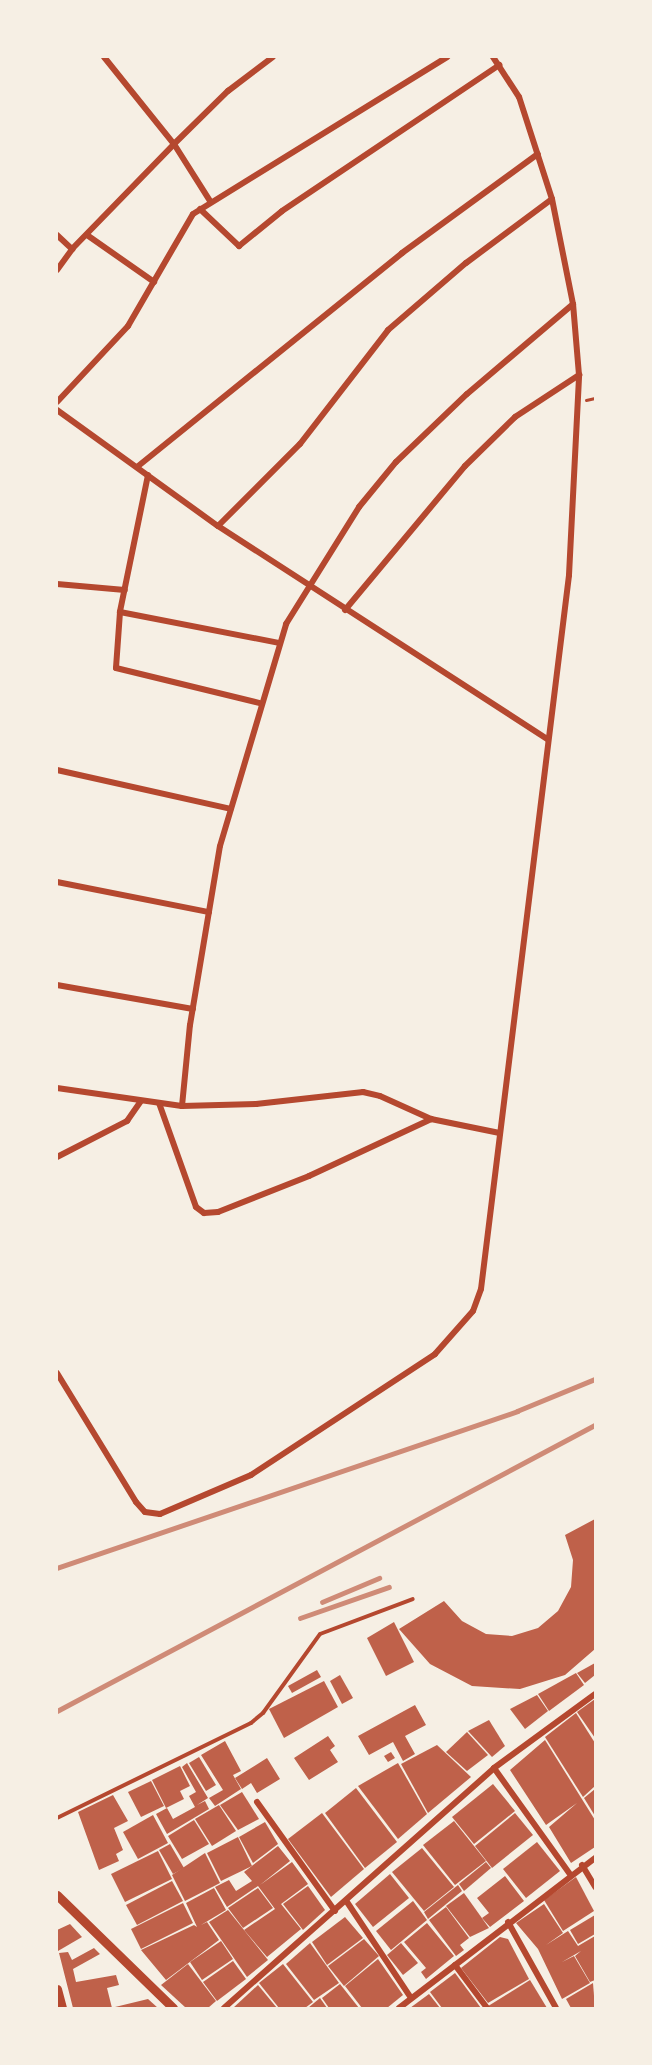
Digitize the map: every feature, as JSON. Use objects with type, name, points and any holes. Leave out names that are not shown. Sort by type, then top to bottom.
[{"type":"street","points":[[104,57],[174,144],[210,201]]},
{"type":"street","points":[[57,270],[72,249],[174,144],[228,91],[273,57]]},
{"type":"street","points":[[57,402],[119,336],[154,282],[186,223],[200,209],[447,57]]},
{"type":"street","points":[[57,1372],[145,1512],[175,1510],[251,1475],[435,1354],[473,1311],[481,1289],[569,575],[579,375],[573,304],[552,199],[519,97],[493,57]]},
{"type":"street","points":[[200,209],[240,245],[291,204],[499,66]]},
{"type":"street","points":[[137,467],[402,253],[538,154]]},
{"type":"street","points":[[218,526],[300,444],[388,330],[466,262],[552,199]]},
{"type":"street","points":[[57,235],[72,249]]},
{"type":"street","points":[[87,235],[154,282]]},
{"type":"street","points":[[182,1106],[193,1009],[209,912],[231,809],[260,703],[286,624],[360,507],[396,462],[467,393],[573,304]]},
{"type":"street","points":[[345,610],[465,466],[515,417],[579,375]]},
{"type":"street","points":[[57,410],[218,526],[547,739]]},
{"type":"street","points":[[148,475],[120,612],[114,663],[120,671],[260,703]]},
{"type":"street","points":[[57,584],[125,590]]},
{"type":"street","points":[[120,612],[280,643]]},
{"type":"street","points":[[57,770],[231,809]]},
{"type":"street","points":[[57,882],[209,912]]},
{"type":"street","points":[[57,985],[193,1009]]},
{"type":"street","points":[[57,1088],[182,1106],[256,1104],[363,1092],[380,1096],[432,1119],[500,1133]]},
{"type":"street","points":[[57,1157],[127,1122],[141,1101]]},
{"type":"street","points":[[159,1103],[196,1207],[204,1214],[218,1212],[309,1176],[432,1119]]},
{"type":"street","points":[[224,2008],[347,1902],[494,1768],[595,1694]]},
{"type":"street","points":[[494,1768],[570,1874]]},
{"type":"street","points":[[257,1802],[335,1911]]},
{"type":"street","points":[[399,2008],[595,1857]]},
{"type":"street","points":[[582,1865],[595,1887]]},
{"type":"street","points":[[57,1895],[173,2008]]},
{"type":"street","points":[[347,1902],[411,1998]]},
{"type":"street","points":[[508,1922],[556,2008]]},
{"type":"street","points":[[455,1965],[487,2008]]},
{"type":"street","points":[[57,1989],[62,2008]]},
{"type":"lane","points":[[57,1818],[251,1723],[263,1713],[320,1634],[413,1599]]},
{"type":"building","points":[[595,1519],[595,1649],[565,1675],[520,1689],[472,1686],[430,1664],[399,1629],[444,1601],[462,1621],[486,1634],[512,1636],[538,1628],[558,1611],[571,1587],[573,1560],[565,1535]]},
{"type":"building","points":[[394,1622],[414,1662],[386,1676],[367,1638]]},
{"type":"building","points":[[595,1663],[595,1675],[585,1683],[577,1673]]},
{"type":"building","points":[[317,1670],[321,1677],[292,1693],[288,1686]]},
{"type":"building","points":[[576,1673],[584,1685],[549,1711],[538,1694]]},
{"type":"building","points":[[340,1675],[353,1698],[342,1704],[330,1681]]},
{"type":"building","points":[[324,1681],[338,1707],[284,1738],[269,1709]]},
{"type":"building","points":[[537,1695],[548,1711],[525,1729],[510,1709]]},
{"type":"building","points":[[595,1699],[595,1738],[577,1712]]},
{"type":"building","points":[[415,1705],[426,1725],[405,1736],[415,1754],[403,1761],[393,1742],[369,1755],[358,1736]]},
{"type":"building","points":[[576,1713],[595,1743],[595,1786],[583,1797],[545,1737]]},
{"type":"building","points":[[489,1720],[505,1746],[492,1757],[468,1731]]},
{"type":"building","points":[[467,1732],[488,1755],[467,1771],[446,1752]]},
{"type":"building","points":[[328,1736],[335,1746],[330,1750],[338,1762],[309,1780],[294,1758]]},
{"type":"building","points":[[545,1740],[595,1820],[595,1847],[571,1863],[549,1827],[577,1803],[546,1825],[510,1770]]},
{"type":"building","points":[[225,1741],[241,1771],[233,1775],[241,1789],[215,1806],[209,1798],[223,1790],[201,1755]]},
{"type":"building","points":[[437,1745],[471,1777],[428,1813],[401,1764]]},
{"type":"building","points":[[391,1752],[395,1758],[388,1762],[384,1756]]},
{"type":"building","points":[[199,1757],[216,1785],[206,1791],[189,1763]]},
{"type":"building","points":[[267,1758],[280,1779],[257,1793],[251,1783],[242,1789],[235,1778]]},
{"type":"building","points":[[187,1763],[208,1798],[197,1805],[205,1801],[209,1809],[167,1834],[156,1814],[167,1808],[173,1819],[195,1807],[189,1796],[196,1792],[182,1767]]},
{"type":"building","points":[[398,1763],[427,1814],[398,1839],[358,1786]]},
{"type":"building","points":[[180,1766],[190,1786],[180,1791],[184,1799],[166,1808],[152,1780]]},
{"type":"building","points":[[151,1781],[164,1806],[141,1817],[128,1792]]},
{"type":"building","points":[[493,1784],[515,1811],[474,1844],[452,1817]]},
{"type":"building","points":[[356,1788],[397,1842],[365,1868],[325,1813]]},
{"type":"building","points":[[595,1789],[595,1816],[584,1798]]},
{"type":"building","points":[[242,1792],[259,1819],[238,1830],[220,1805]]},
{"type":"building","points":[[113,1795],[128,1821],[114,1828],[123,1850],[116,1854],[119,1861],[99,1870],[78,1812]]},
{"type":"building","points":[[219,1805],[236,1831],[212,1846],[195,1819]]},
{"type":"building","points":[[322,1813],[364,1869],[331,1897],[288,1839]]},
{"type":"building","points":[[515,1813],[533,1835],[492,1868],[475,1846]]},
{"type":"building","points":[[153,1815],[168,1843],[138,1859],[123,1832]]},
{"type":"building","points":[[194,1820],[209,1844],[182,1859],[168,1836]]},
{"type":"building","points":[[454,1821],[486,1861],[455,1885],[423,1845]]},
{"type":"building","points":[[265,1822],[278,1844],[253,1863],[239,1837]]},
{"type":"building","points":[[238,1837],[252,1866],[221,1881],[207,1853]]},
{"type":"building","points":[[537,1842],[560,1871],[526,1898],[503,1869]]},
{"type":"building","points":[[170,1844],[184,1868],[173,1874],[159,1850]]},
{"type":"building","points":[[278,1846],[290,1861],[260,1885],[292,1862],[308,1884],[281,1904],[301,1929],[267,1957],[244,1930],[275,1909],[258,1886],[227,1907],[215,1887],[229,1880],[236,1891],[252,1881],[244,1872]]},
{"type":"building","points":[[422,1848],[454,1887],[424,1911],[392,1872]]},
{"type":"building","points":[[158,1851],[172,1879],[125,1902],[111,1874]]},
{"type":"building","points":[[205,1853],[220,1883],[185,1901],[172,1875]]},
{"type":"building","points":[[486,1862],[491,1868],[464,1891],[459,1884]]},
{"type":"building","points":[[390,1874],[409,1898],[373,1927],[355,1904]]},
{"type":"building","points":[[505,1876],[524,1901],[490,1927],[482,1918],[489,1913],[477,1898]]},
{"type":"building","points":[[576,1877],[594,1911],[563,1931],[544,1900]]},
{"type":"building","points":[[172,1881],[183,1901],[137,1925],[126,1905]]},
{"type":"building","points":[[458,1885],[462,1891],[428,1919],[424,1912]]},
{"type":"building","points":[[308,1886],[325,1910],[303,1930],[283,1904]]},
{"type":"building","points":[[214,1888],[226,1910],[201,1925],[207,1922],[219,1940],[166,1980],[141,1950],[194,1925],[197,1927],[186,1903]]},
{"type":"building","points":[[258,1888],[273,1908],[243,1928],[228,1908]]},
{"type":"building","points":[[464,1893],[489,1928],[470,1937],[446,1906]]},
{"type":"building","points":[[413,1901],[427,1920],[391,1950],[376,1931]]},
{"type":"building","points":[[183,1903],[193,1923],[141,1949],[131,1929]]},
{"type":"building","points":[[544,1904],[563,1933],[546,1945],[568,1931],[578,1946],[595,1936],[595,1980],[590,1982],[575,1956],[581,1951],[562,1962],[574,1956],[590,1983],[562,1999],[538,1949],[516,1923]]},
{"type":"building","points":[[446,1907],[469,1938],[460,1945],[464,1950],[456,1956],[429,1920]]},
{"type":"building","points":[[228,1910],[268,1960],[247,1977],[209,1922]]},
{"type":"building","points":[[595,1915],[595,1934],[578,1944],[570,1930]]},
{"type":"building","points":[[345,1917],[363,1938],[327,1965],[312,1942]]},
{"type":"building","points":[[427,1923],[454,1956],[426,1979],[421,1972],[426,1968],[404,1942]]},
{"type":"building","points":[[70,1924],[82,1937],[58,1951],[57,1930]]},
{"type":"building","points":[[500,1937],[508,1939],[529,1979],[488,2003],[461,1968]]},
{"type":"building","points":[[364,1939],[379,1956],[344,1986],[328,1966]]},
{"type":"building","points":[[221,1941],[233,1959],[202,1980],[190,1962]]},
{"type":"building","points":[[310,1943],[339,1983],[314,2000],[286,1964]]},
{"type":"building","points":[[401,1943],[418,1963],[403,1975],[387,1955]]},
{"type":"building","points":[[94,1948],[100,1954],[73,1969],[76,1982],[116,1975],[119,1985],[107,1988],[112,2008],[73,2008],[59,1953],[68,1952],[72,1960]]},
{"type":"building","points":[[378,1959],[403,1995],[387,2008],[362,2008],[345,1986]]},
{"type":"building","points":[[233,1961],[246,1979],[217,2001],[203,1982]]},
{"type":"building","points":[[188,1964],[216,2001],[208,2008],[186,2008],[161,1985]]},
{"type":"building","points":[[283,1964],[313,2002],[305,2008],[279,2008],[259,1983]]},
{"type":"building","points":[[455,1973],[481,2008],[442,2008],[430,1992]]},
{"type":"building","points":[[530,1980],[547,2008],[485,2008]]},
{"type":"building","points":[[593,1983],[595,2008],[571,2008],[566,1999]]},
{"type":"building","points":[[340,1984],[359,2008],[329,2008],[322,1998]]},
{"type":"building","points":[[258,1985],[277,2008],[233,2008]]},
{"type":"building","points":[[429,1994],[440,2008],[410,2008]]},
{"type":"building","points":[[320,1998],[327,2008],[308,2008]]},
{"type":"building","points":[[148,1999],[158,2008],[115,2008],[115,2007]]},
{"type":"railway","points":[[57,1568],[517,1411],[595,1379]]},
{"type":"railway","points":[[57,1711],[595,1425]]},
{"type":"railway","points":[[322,1602],[379,1578]]},
{"type":"railway","points":[[300,1618],[389,1587]]}]
